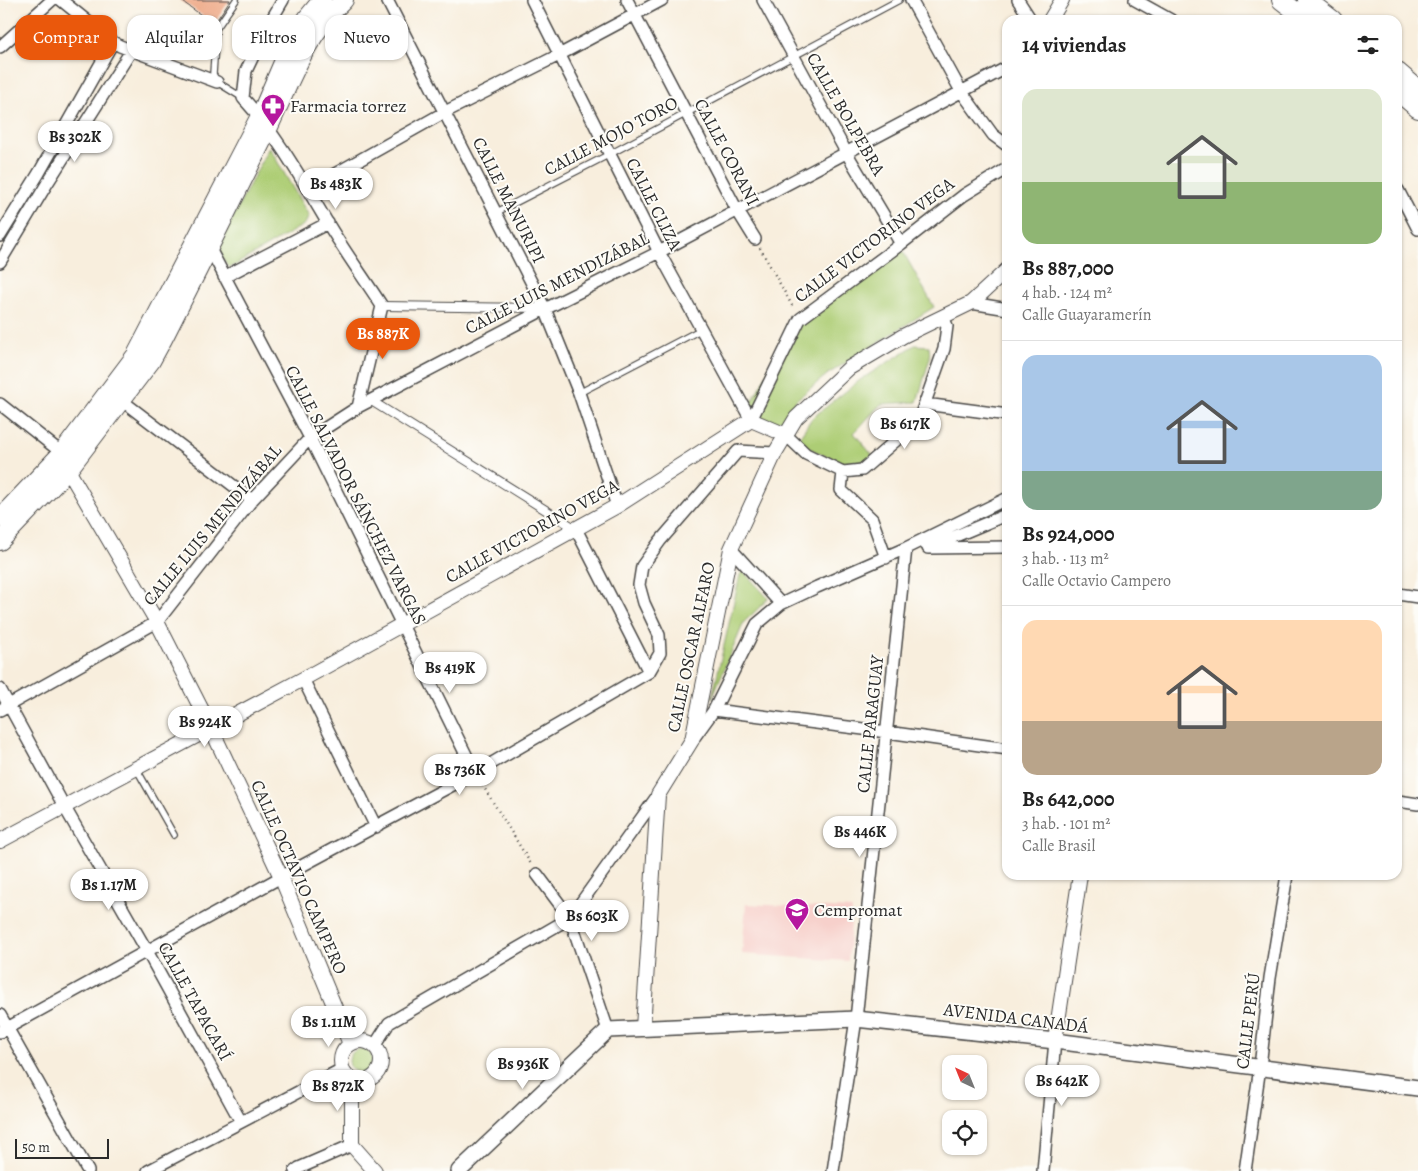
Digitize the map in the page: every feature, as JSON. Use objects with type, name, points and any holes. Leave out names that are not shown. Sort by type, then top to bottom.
[{"type":"main road","points":[[264,122],[291,44],[308,17],[322,0]]},
{"type":"main road","points":[[0,518],[62,454],[115,395],[151,361],[163,339],[203,243],[264,122],[314,35],[328,16],[344,0]]},
{"type":"main road","points":[[1281,0],[1300,15]]},
{"type":"main road","points":[[1307,0],[1326,15]]},
{"type":"main road","points":[[1402,75],[1418,89]]},
{"type":"main road","points":[[1402,95],[1418,109]]},
{"type":"main road","points":[[0,541],[68,470],[115,395]]},
{"type":"main road","name":"AVENIDA CANADÁ","points":[[608,1030],[856,1019],[1055,1041],[1418,1088]]},
{"type":"main road","points":[[460,1171],[608,1030]]},
{"type":"street","points":[[0,47],[52,0]]},
{"type":"street","points":[[61,0],[80,15]]},
{"type":"street","points":[[283,0],[266,29],[246,71],[243,98],[264,122],[382,306],[358,407]]},
{"type":"street","name":"CALLE MANURIPI","points":[[387,0],[545,308],[579,393],[618,506]]},
{"type":"street","name":"CALLE CLIZA","points":[[532,0],[659,252],[700,330],[751,420]]},
{"type":"street","name":"CALLE CORANI","points":[[627,0],[754,239]]},
{"type":"street","points":[[308,189],[445,112],[559,55],[662,0]]},
{"type":"street","name":"CALLE BOLPEBRA","points":[[763,0],[846,152],[902,244]]},
{"type":"street","points":[[911,0],[961,91],[993,135],[1002,142]]},
{"type":"street","points":[[1018,0],[1028,15]]},
{"type":"street","points":[[1053,15],[1062,0]]},
{"type":"street","points":[[1135,0],[1161,15]]},
{"type":"street","points":[[0,262],[127,57]]},
{"type":"street","points":[[0,236],[39,173],[103,60]]},
{"type":"street","points":[[156,60],[217,82]]},
{"type":"street","name":"CALLE LUIS MENDIZÁBAL","points":[[4,707],[157,622],[252,500],[310,438],[358,407],[545,308],[659,252],[1002,70]]},
{"type":"street","name":"CALLE VICTORINO VEGA","points":[[0,841],[303,680],[618,506],[751,420],[800,319],[902,244],[964,195],[1002,172]]},
{"type":"street","points":[[1402,199],[1418,229]]},
{"type":"street","points":[[224,278],[328,223]]},
{"type":"street","name":"CALLE SALVADOR SÁNCHEZ VARGAS","points":[[203,243],[224,278],[310,438],[475,773]]},
{"type":"street","name":"CALLE OSCAR ALFARO","points":[[375,1045],[388,1023],[570,918],[658,795],[692,740],[731,549],[775,453],[796,418],[849,368],[903,336],[971,303],[1002,275]]},
{"type":"street","points":[[971,303],[1002,308]]},
{"type":"street","points":[[382,306],[545,308]]},
{"type":"street","points":[[751,420],[786,434],[806,454],[842,472],[862,470],[901,436],[921,414],[944,349],[946,326],[943,316]]},
{"type":"street","points":[[115,395],[252,500]]},
{"type":"street","points":[[370,400],[576,529],[649,672]]},
{"type":"street","points":[[0,404],[62,454]]},
{"type":"street","points":[[925,404],[1002,414]]},
{"type":"street","points":[[4,1030],[281,877],[475,773],[649,672],[660,653],[659,635],[644,603],[639,585],[642,566],[660,541],[738,451],[775,453]]},
{"type":"street","name":"CALLE OCTAVIO CAMPERO","points":[[62,454],[68,470],[157,622],[211,728],[281,877],[350,1044]]},
{"type":"street","points":[[842,472],[842,490],[872,519],[886,558]]},
{"type":"street","points":[[692,740],[714,710],[757,624],[781,604],[817,586],[886,558],[1002,501]]},
{"type":"street","points":[[906,548],[952,538],[1002,517]]},
{"type":"street","points":[[906,548],[1002,547]]},
{"type":"street","name":"CALLE PARAGUAY","points":[[833,1171],[856,1019],[906,548]]},
{"type":"street","points":[[731,549],[781,604]]},
{"type":"street","points":[[1402,595],[1418,597]]},
{"type":"street","points":[[303,680],[376,827]]},
{"type":"street","name":"CALLE TAPACARÍ","points":[[0,689],[4,707],[64,806],[147,951],[241,1122]]},
{"type":"street","points":[[714,710],[1002,748]]},
{"type":"street","points":[[643,1028],[658,795]]},
{"type":"street","points":[[1402,802],[1418,804]]},
{"type":"street","points":[[537,874],[570,918],[608,1030]]},
{"type":"street","points":[[1043,1171],[1055,1041],[1079,880]]},
{"type":"street","name":"CALLE PERÚ","points":[[1244,1171],[1260,1067],[1270,978],[1286,880]]},
{"type":"street","points":[[0,1015],[4,1030],[88,1171]]},
{"type":"street","points":[[347,1074],[358,1081],[372,1079],[377,1074],[380,1069],[382,1056],[375,1045],[363,1040],[356,1041],[345,1049],[341,1062],[347,1074],[352,1145],[375,1171]]},
{"type":"street","points":[[148,1171],[241,1122],[347,1074]]},
{"type":"street","points":[[295,1171],[352,1145]]},
{"type":"lane","points":[[236,0],[216,29],[213,74],[217,82],[243,98]]},
{"type":"lane","name":"CALLE MOJO TORO","points":[[495,213],[900,0]]},
{"type":"lane","points":[[579,393],[700,330]]},
{"type":"lane","points":[[136,768],[174,836]]},
{"type":"path","points":[[754,239],[800,319]]},
{"type":"path","points":[[475,773],[537,874]]},
{"type":"shaded area","name":"Cempromat","points":[[746,904],[852,909],[848,961],[742,954]]},
{"type":"green space","points":[[269,147],[309,216],[305,224],[230,268],[217,248]]},
{"type":"green space","points":[[901,248],[934,307],[828,374],[796,400],[782,425],[771,430],[748,408],[786,339],[804,317]]},
{"type":"green space","points":[[915,345],[929,346],[930,358],[917,402],[881,404],[854,433],[873,456],[859,463],[840,463],[796,442],[812,418],[860,380]]},
{"type":"green space","points":[[743,571],[768,598],[744,622],[712,698],[740,575]]},
{"type":"green space","points":[[361,1049],[370,1052],[373,1061],[370,1070],[361,1073],[352,1070],[349,1061],[352,1052]]},
{"type":"building","points":[[180,0],[230,0],[220,15],[201,15]]},
{"type":"place","name":"Farmacia torrez","points":[[273,127]]},
{"type":"place","name":"Cempromat","points":[[797,931]]}]
